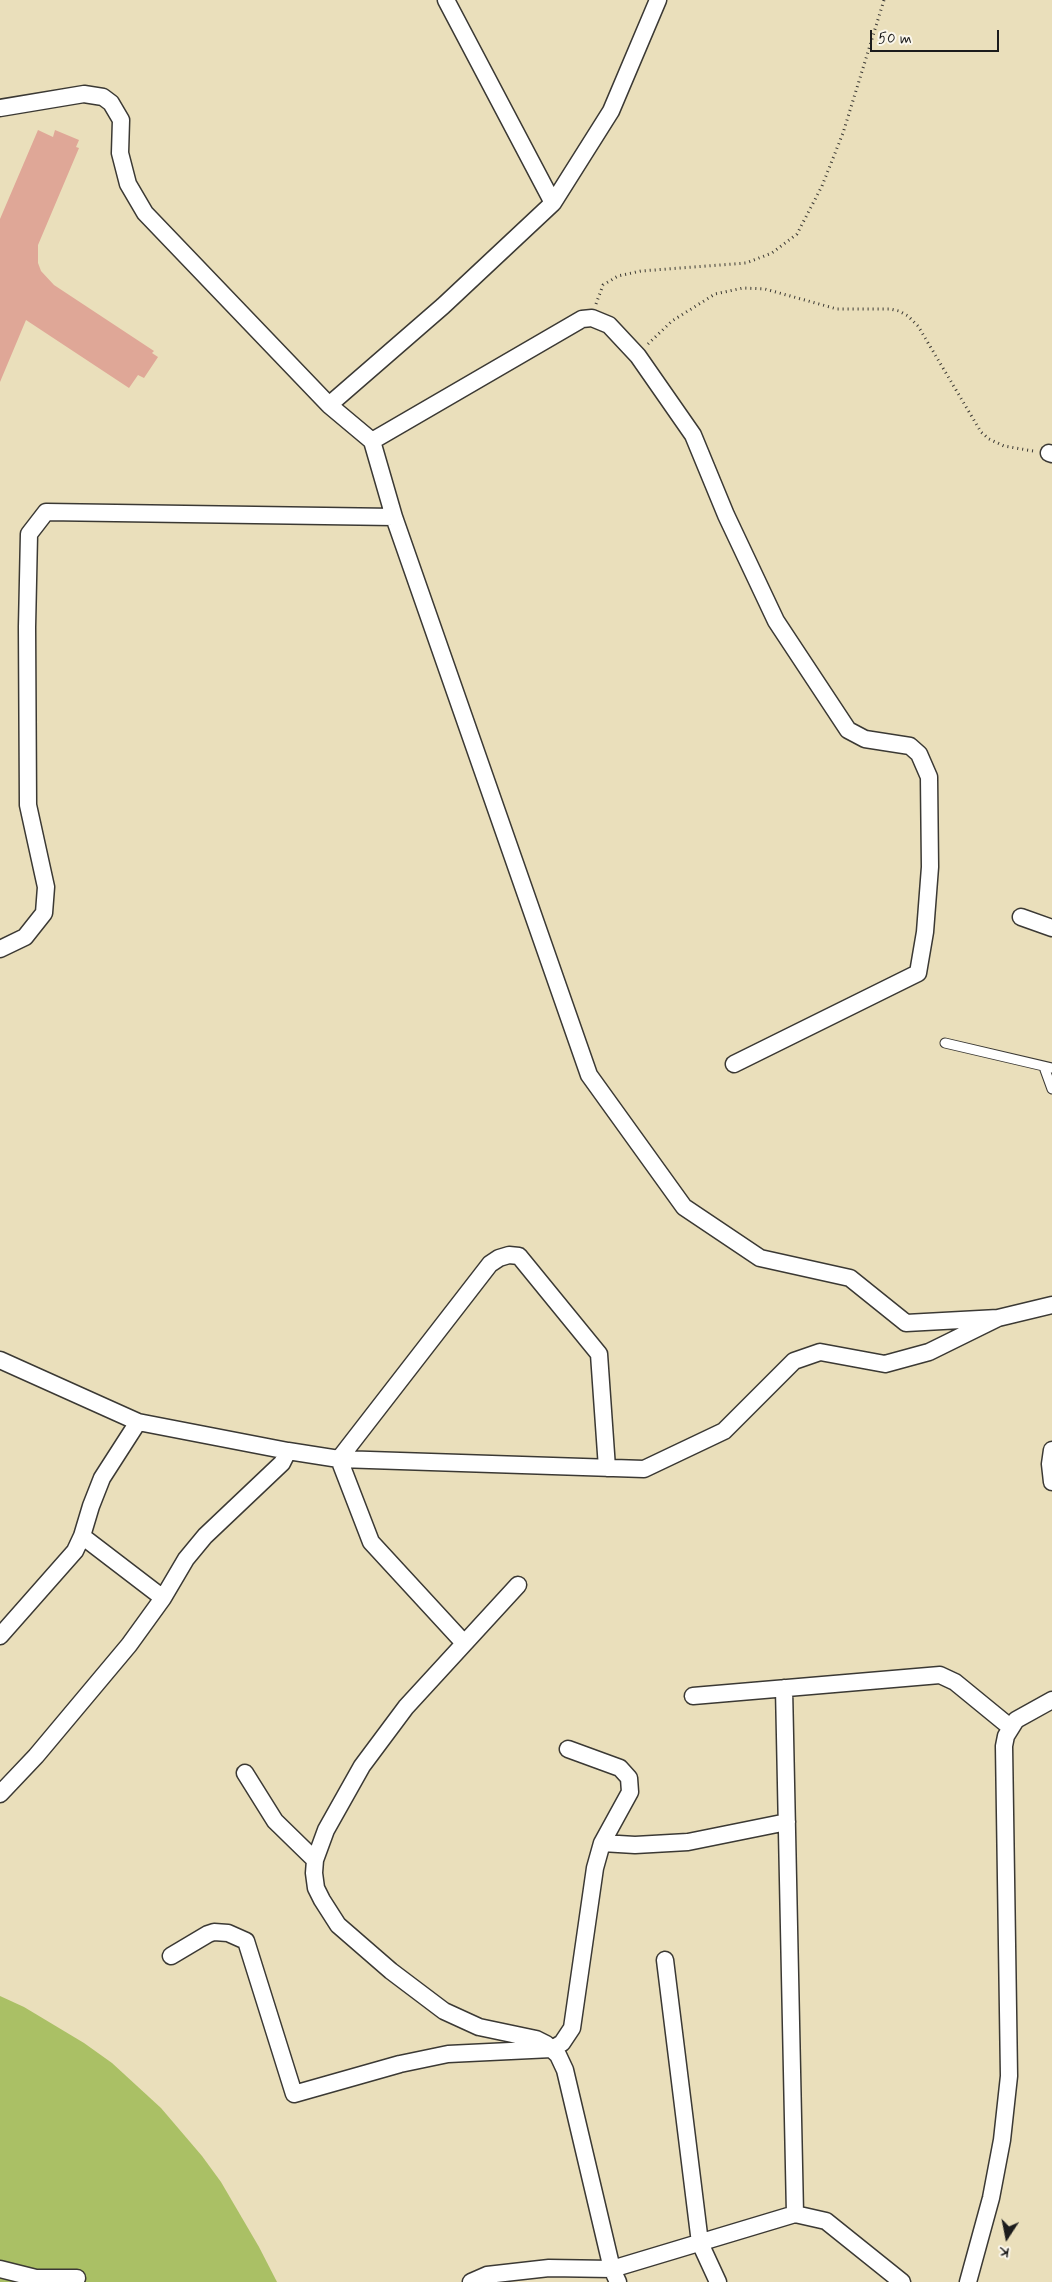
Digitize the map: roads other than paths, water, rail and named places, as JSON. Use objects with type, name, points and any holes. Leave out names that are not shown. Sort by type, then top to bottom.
[{"type":"street","points":[[446,0],[553,202]]},
{"type":"street","points":[[329,405],[443,306],[553,202],[610,111],[658,0]]},
{"type":"street","points":[[0,108],[84,94],[103,97],[111,103],[117,110],[121,120],[120,153],[128,184],[145,213],[329,405],[372,442],[394,517],[589,1075],[684,1207],[760,1258],[850,1278],[906,1323],[998,1318],[1052,1305]]},
{"type":"street","points":[[372,442],[582,319],[592,318],[609,325],[638,356],[693,435],[726,515],[776,621],[848,730],[865,739],[910,746],[919,754],[929,777],[930,867],[925,932],[918,973],[734,1064]]},
{"type":"street","points":[[0,950],[25,937],[44,913],[46,887],[28,805],[27,626],[29,534],[46,512],[394,517]]},
{"type":"street","points":[[1021,917],[1052,928]]},
{"type":"street","points":[[339,1459],[490,1264],[509,1255],[519,1256],[599,1354],[607,1468]]},
{"type":"street","points":[[0,1360],[138,1422],[288,1451],[339,1459],[644,1469],[724,1431],[794,1361],[820,1352],[885,1364],[929,1352],[998,1318]]},
{"type":"street","points":[[0,1636],[65,1565],[82,1536],[102,1478],[138,1422]]},
{"type":"street","points":[[1052,1450],[1050,1464],[1052,1482]]},
{"type":"street","points":[[0,1794],[36,1756],[129,1645],[163,1598],[186,1559],[205,1536],[282,1463],[288,1451]]},
{"type":"street","points":[[339,1459],[371,1542],[464,1643]]},
{"type":"street","points":[[82,1536],[163,1598]]},
{"type":"street","points":[[518,1585],[406,1707],[362,1766],[326,1830],[315,1860],[316,1888],[329,1913],[348,1935],[391,1971],[444,2011],[460,2020],[497,2032],[536,2039],[552,2049],[565,2070],[615,2275]]},
{"type":"street","points":[[693,1696],[940,1676],[955,1682],[1010,1727]]},
{"type":"street","points":[[784,1688],[795,2214]]},
{"type":"street","points":[[968,2282],[991,2198],[1002,2140],[1009,2076],[1004,1746],[1010,1727],[1024,1714],[1052,1700]]},
{"type":"street","points":[[171,1956],[214,1932],[228,1933],[246,1941],[294,2094],[400,2064],[448,2054],[552,2049],[562,2043],[572,2028],[595,1868],[602,1843],[630,1792],[629,1778],[620,1768],[568,1749]]},
{"type":"street","points":[[245,1773],[275,1821],[315,1860]]},
{"type":"street","points":[[602,1843],[635,1845],[688,1842],[787,1822]]},
{"type":"street","points":[[665,1960],[700,2243],[718,2282]]},
{"type":"street","points":[[471,2282],[487,2275],[549,2268],[615,2275],[700,2243],[795,2214],[826,2221],[891,2279]]},
{"type":"street","points":[[0,2269],[36,2278],[77,2278]]},
{"type":"lane","points":[[945,1043],[1048,1067],[1052,1089]]}]
